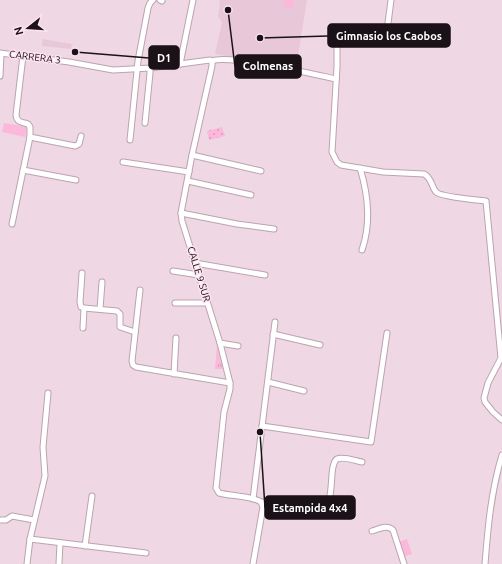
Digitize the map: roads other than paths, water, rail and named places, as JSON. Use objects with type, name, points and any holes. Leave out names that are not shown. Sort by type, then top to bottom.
[{"type":"street","points":[[130,140],[138,69],[148,8],[153,0]]},
{"type":"street","points":[[180,64],[193,0]]},
{"type":"street","points":[[391,0],[387,31],[385,34],[380,36],[343,29],[339,31],[337,35],[332,152],[336,162],[341,165],[383,172],[424,174],[428,176],[435,190],[441,195],[486,201],[501,358],[488,384],[484,398],[485,402],[502,420]]},
{"type":"street","points":[[0,76],[1,54]]},
{"type":"street","name":"CARRERA 3","points":[[1,54],[75,62],[113,70],[150,68],[219,59],[240,61],[336,79]]},
{"type":"street","points":[[12,224],[30,137],[30,125],[19,122],[16,116],[23,56]]},
{"type":"street","name":"CALLE 9 SUR","points":[[212,61],[192,155],[182,221],[220,343],[230,383],[230,389],[224,412],[216,488],[219,493],[253,499]]},
{"type":"street","points":[[145,122],[150,68]]},
{"type":"street","points":[[30,137],[75,146],[79,144],[81,136]]},
{"type":"street","points":[[192,155],[261,171]]},
{"type":"street","points":[[123,162],[189,172]]},
{"type":"street","points":[[360,168],[366,186],[367,215],[366,238],[362,250]]},
{"type":"street","points":[[22,170],[76,180]]},
{"type":"street","points":[[188,181],[251,195]]},
{"type":"street","points":[[182,213],[237,224],[274,229]]},
{"type":"street","points":[[195,263],[265,275]]},
{"type":"street","points":[[174,271],[198,275]]},
{"type":"street","points":[[82,273],[81,307],[119,312],[120,327],[135,332]]},
{"type":"street","points":[[100,309],[102,282]]},
{"type":"street","points":[[140,290],[132,361],[133,365],[136,367],[230,383]]},
{"type":"street","points":[[175,303],[207,303]]},
{"type":"street","points":[[83,328],[84,308]]},
{"type":"street","points":[[275,322],[253,499],[261,502],[319,511],[323,510],[330,502],[331,476],[334,462],[341,458],[362,462]]},
{"type":"street","points":[[262,426],[371,442],[387,333]]},
{"type":"street","points":[[273,334],[320,345]]},
{"type":"street","points":[[174,374],[176,338]]},
{"type":"street","points":[[220,343],[238,346]]},
{"type":"street","points":[[268,382],[304,390]]},
{"type":"street","points":[[27,564],[30,539],[45,476],[43,447],[48,393]]},
{"type":"street","points":[[484,564],[489,512],[502,455]]},
{"type":"street","points":[[85,546],[92,496]]},
{"type":"street","points":[[253,564],[263,507],[261,502]]},
{"type":"street","points":[[0,520],[6,520],[12,516],[34,520]]},
{"type":"street","points":[[372,531],[387,526],[394,530],[404,564]]},
{"type":"street","points":[[30,539],[146,553]]},
{"type":"street","points":[[59,564],[60,543]]},
{"type":"place","name":"Colmenas","points":[[228,10]]},
{"type":"place","name":"Gimnasio los Caobos","points":[[260,38]]},
{"type":"place","name":"D1","points":[[75,52]]},
{"type":"place","name":"Estampida 4x4","points":[[260,432]]}]
